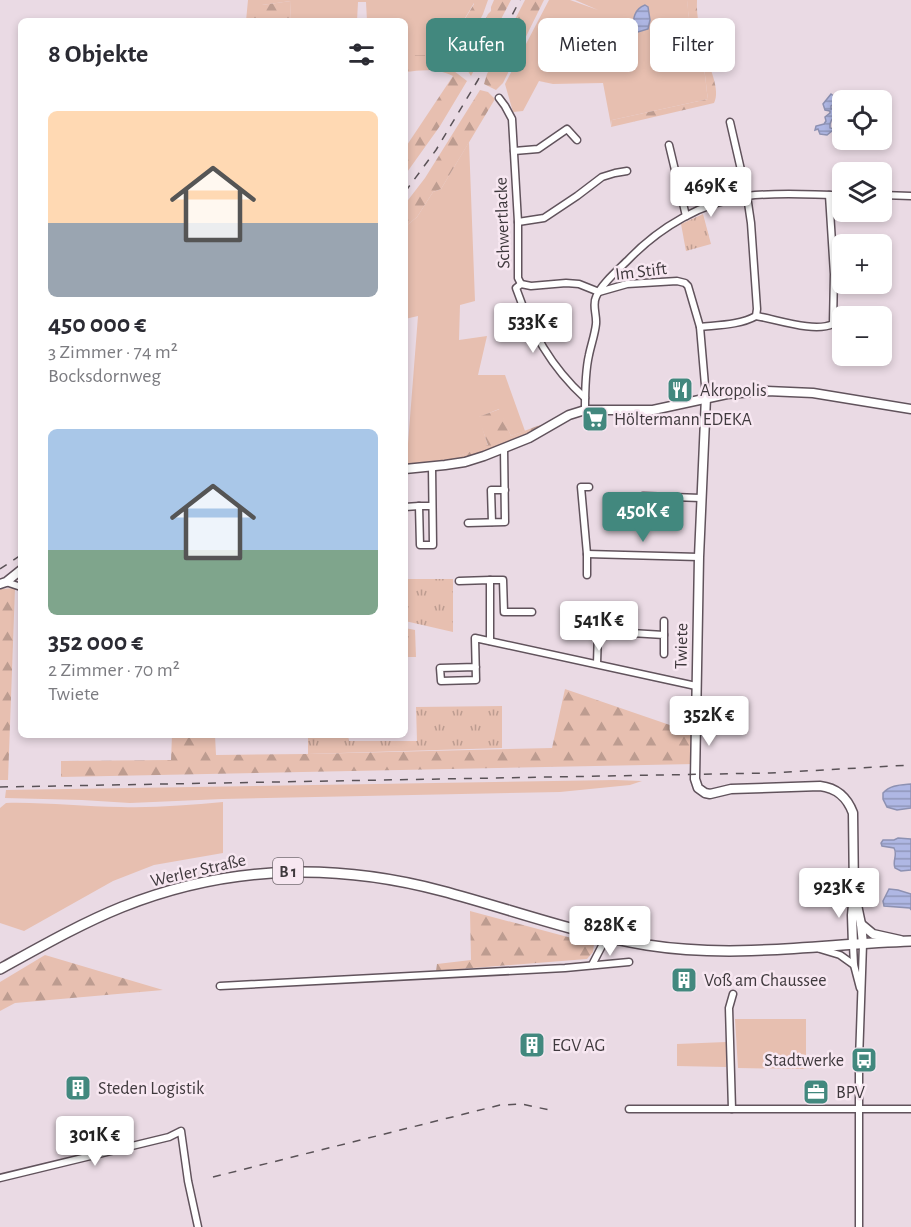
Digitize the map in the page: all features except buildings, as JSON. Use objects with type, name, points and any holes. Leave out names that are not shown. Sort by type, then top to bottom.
[{"type":"main road","name":"Werler Straße","points":[[0,969],[121,907],[183,886],[213,879],[279,872],[328,872],[378,877],[441,891],[606,938]]},
{"type":"main road","name":"B 1","points":[[606,938],[693,951],[742,952],[907,941]]},
{"type":"street","name":"Schwertlacke","points":[[499,98],[512,118],[518,222],[518,278],[521,284],[516,288],[524,312],[551,360],[568,383],[585,398]]},
{"type":"street","points":[[730,122],[747,196],[754,249],[756,316]]},
{"type":"street","points":[[514,151],[538,149],[567,129],[577,140]]},
{"type":"street","points":[[669,145],[686,216]]},
{"type":"street","points":[[518,222],[544,218],[602,177],[627,171]]},
{"type":"street","points":[[585,410],[588,357],[596,324],[594,302],[599,292],[617,271],[646,243],[686,216],[719,202],[766,194],[829,195],[834,274],[832,324],[798,326],[756,316],[750,320],[700,327]]},
{"type":"street","points":[[892,195],[911,196]]},
{"type":"street","name":"Im Stift","points":[[521,284],[531,286],[556,283],[579,284],[599,292],[627,284],[677,281],[685,283],[688,286],[700,327],[706,397]]},
{"type":"street","points":[[408,469],[465,462],[540,433],[569,415],[585,410],[647,410],[706,397],[746,392],[785,391],[813,393],[911,409]]},
{"type":"street","name":"Twiete","points":[[706,397],[696,686],[695,775],[698,788],[710,794],[730,789],[820,786],[828,787],[841,794],[848,801],[853,813],[854,895],[852,915],[858,945]]},
{"type":"street","points":[[468,523],[505,522],[504,448]]},
{"type":"street","points":[[419,506],[420,545],[433,545],[432,467]]},
{"type":"street","points":[[582,487],[587,554],[586,575]]},
{"type":"street","points":[[492,522],[491,490],[505,490]]},
{"type":"street","points":[[643,496],[701,498]]},
{"type":"street","points":[[408,507],[432,506]]},
{"type":"street","points":[[587,554],[699,557]]},
{"type":"street","points":[[3,583],[18,572]]},
{"type":"street","points":[[459,580],[503,580],[504,612]]},
{"type":"street","points":[[490,580],[490,641]]},
{"type":"street","points":[[3,583],[18,586]]},
{"type":"street","points":[[490,613],[532,612]]},
{"type":"street","points":[[664,621],[664,654]]},
{"type":"street","points":[[578,631],[664,635]]},
{"type":"street","points":[[597,664],[598,631]]},
{"type":"street","points":[[476,667],[440,668],[441,681],[476,680],[476,667],[475,638],[696,686]]},
{"type":"street","name":"Twiete","points":[[854,895],[861,924],[858,945]]},
{"type":"street","points":[[861,924],[873,934],[907,941]]},
{"type":"street","points":[[592,965],[606,938]]},
{"type":"street","points":[[858,945],[854,965],[861,992]]},
{"type":"street","points":[[858,945],[862,979],[859,1227]]},
{"type":"street","points":[[817,948],[840,954],[854,965]]},
{"type":"street","points":[[220,986],[629,962]]},
{"type":"street","points":[[732,1109],[729,1008],[733,994]]},
{"type":"street","points":[[629,1109],[911,1109]]},
{"type":"street","points":[[0,1178],[169,1137],[181,1131],[188,1181],[198,1227]]},
{"type":"green space","points":[[248,0],[262,0],[262,5],[291,1],[290,18],[246,18]]},
{"type":"green space","points":[[262,0],[474,0],[474,3],[465,18],[426,18],[426,55],[408,55],[408,18],[367,18],[366,2],[358,2],[357,18],[290,18],[291,1],[262,5]]},
{"type":"green space","points":[[474,0],[488,0],[481,18],[465,18]]},
{"type":"green space","points":[[494,0],[511,0],[502,18],[486,18]]},
{"type":"green space","points":[[525,0],[544,0],[526,36],[526,18],[516,18]]},
{"type":"green space","points":[[549,0],[570,0],[598,10],[575,0],[688,0],[689,18],[650,18],[650,72],[704,72],[708,99],[612,120],[611,125],[603,83],[553,84],[539,81],[523,111],[513,112],[505,84],[511,72],[526,72],[526,44],[538,21],[538,72],[638,72],[638,18],[540,18]]},
{"type":"green space","points":[[688,0],[697,0],[698,18],[689,18]]},
{"type":"green space","points":[[408,55],[426,55],[426,70],[408,72]]},
{"type":"green space","points":[[441,72],[455,72],[467,81],[440,126],[408,171],[408,144],[453,76]]},
{"type":"green space","points":[[488,72],[508,72],[496,90],[484,84]]},
{"type":"green space","points":[[704,72],[712,72],[716,92],[714,103],[611,127],[612,120],[708,99]]},
{"type":"green space","points":[[480,90],[488,92],[495,99],[441,189],[433,192],[417,217],[408,224],[408,200],[425,178]]},
{"type":"green space","points":[[469,142],[475,301],[460,305],[459,340],[487,336],[478,375],[505,375],[525,431],[511,436],[499,409],[479,417],[488,446],[459,456],[459,463],[408,469],[418,316],[408,318],[408,224],[417,217],[433,192],[441,189]]},
{"type":"green space","points":[[703,214],[711,244],[686,251],[681,224]]},
{"type":"green space","points":[[500,409],[511,436],[540,425],[540,433],[459,463],[459,456],[488,445],[478,417]]},
{"type":"green space","points":[[408,579],[453,579],[453,632],[408,622]]},
{"type":"green space","points":[[15,588],[8,780],[0,780],[0,589]]},
{"type":"green space","points":[[408,629],[415,630],[416,657],[408,657]]},
{"type":"green space","points":[[565,689],[696,734],[695,764],[61,777],[61,761],[171,760],[172,738],[215,738],[216,755],[552,748]]},
{"type":"green space","points":[[502,706],[502,748],[308,754],[308,738],[348,738],[349,741],[417,741],[416,707]]},
{"type":"green space","points":[[642,781],[630,785],[560,792],[130,803],[5,798],[6,790]]},
{"type":"green space","points":[[223,802],[223,853],[154,865],[113,881],[24,931],[0,923],[0,808],[6,803],[134,807]]},
{"type":"green space","points":[[470,911],[594,944],[593,952],[587,959],[436,971],[437,964],[471,960]]},
{"type":"green space","points":[[45,955],[163,990],[15,1003],[0,1011],[0,982]]},
{"type":"green space","points":[[735,1019],[806,1019],[806,1069],[738,1068]]},
{"type":"green space","points":[[726,1042],[726,1067],[677,1066],[677,1044]]},
{"type":"water","points":[[645,5],[648,7],[650,20],[648,29],[638,32],[638,18],[634,18],[638,9]]},
{"type":"water","points":[[832,95],[830,128],[832,131],[827,135],[820,134],[818,129],[815,130],[816,126],[824,124],[825,117],[830,113],[825,110],[823,104]]},
{"type":"water","points":[[911,784],[911,808],[897,810],[887,807],[883,799],[883,793],[886,790],[899,785]]},
{"type":"water","points":[[911,839],[911,870],[901,871],[895,868],[894,848],[882,846],[883,840]]},
{"type":"water","points":[[889,889],[911,894],[911,910],[910,908],[884,906],[883,901]]},
{"type":"railway","points":[[408,188],[436,150],[478,80],[520,0]]},
{"type":"railway","points":[[0,569],[18,557]]},
{"type":"railway","points":[[0,787],[770,773],[911,765]]},
{"type":"railway","points":[[213,1177],[500,1105],[522,1104],[554,1111]]},
{"type":"place","name":"Akropolis","points":[[680,390]]},
{"type":"place","name":"Höltermann EDEKA","points":[[595,419]]},
{"type":"place","name":"Voß am Chaussee","points":[[684,980]]},
{"type":"place","name":"EGV AG","points":[[532,1045]]},
{"type":"place","name":"Stadtwerke","points":[[864,1060]]},
{"type":"place","name":"Steden Logistik","points":[[78,1088]]},
{"type":"place","name":"BPV","points":[[816,1092]]}]
